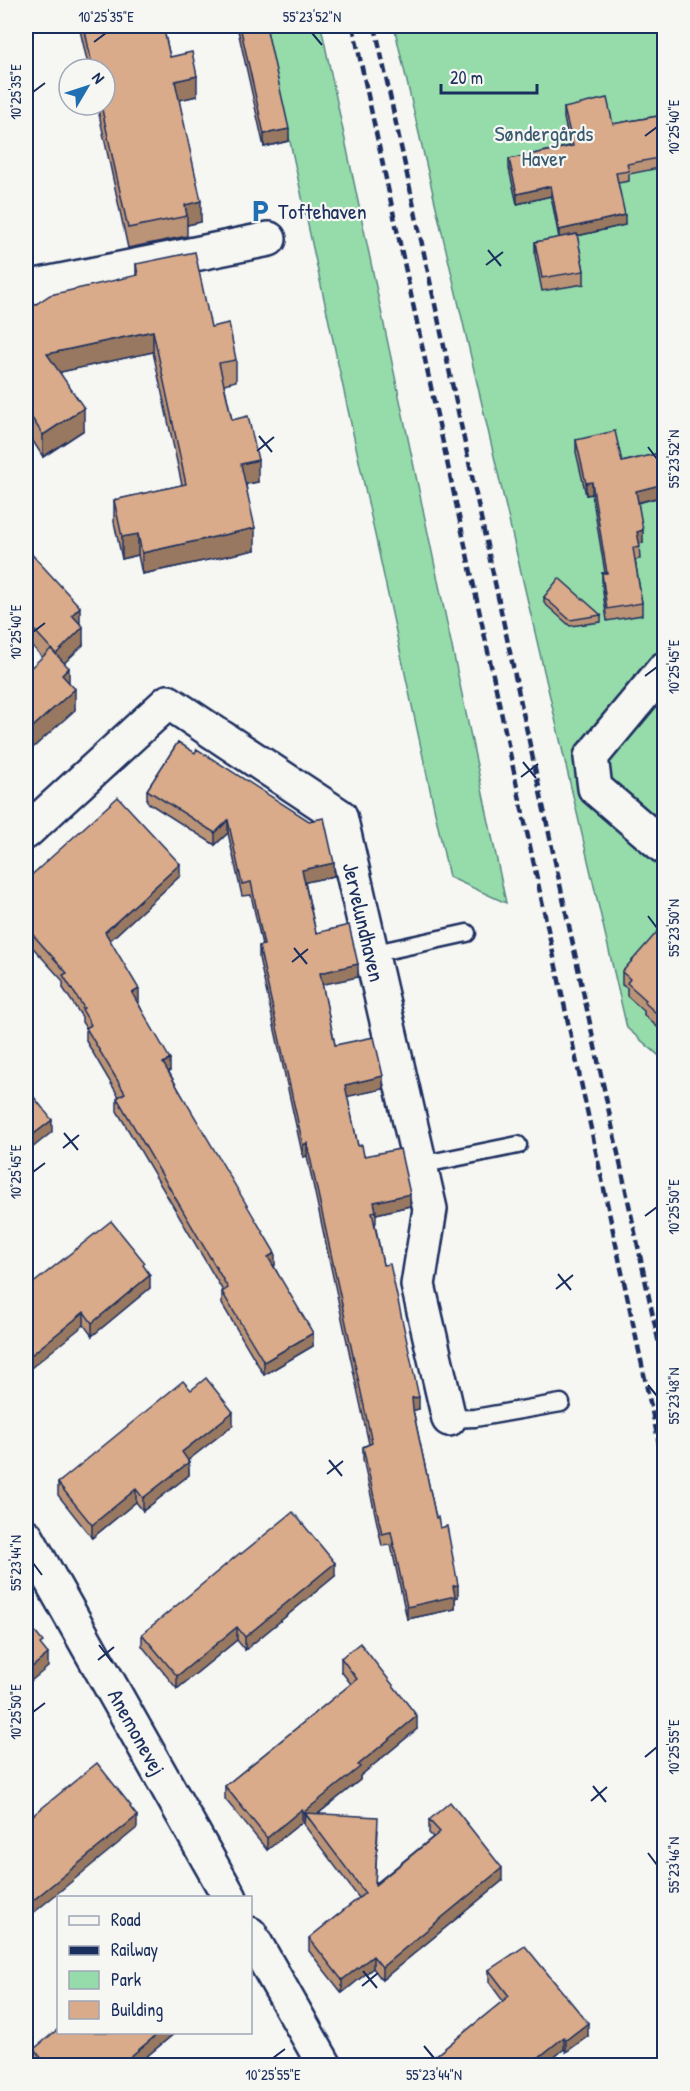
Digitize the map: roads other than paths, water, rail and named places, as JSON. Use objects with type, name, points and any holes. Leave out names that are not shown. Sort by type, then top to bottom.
[{"type":"street","points":[[26,288],[268,239]]},
{"type":"street","points":[[664,669],[591,757],[595,788],[664,847]]},
{"type":"street","name":"Jervelundhaven","points":[[26,832],[168,702],[340,816],[430,1209],[418,1285],[449,1419]]},
{"type":"street","name":"Anemonevej","points":[[26,1536],[229,1896]]},
{"type":"street","points":[[252,1938],[325,2066]]},
{"type":"lane","points":[[371,954],[467,933]]},
{"type":"lane","points":[[420,1165],[518,1145]]},
{"type":"lane","points":[[449,1419],[475,1418],[561,1403]]},
{"type":"railway","points":[[353,26],[664,1467]]},
{"type":"railway","points":[[375,26],[664,1367]]},
{"type":"place","name":"Toftehaven","points":[[260,211]]},
{"type":"park label","name":"Søndergårds Haver","points":[[544,146]]}]
